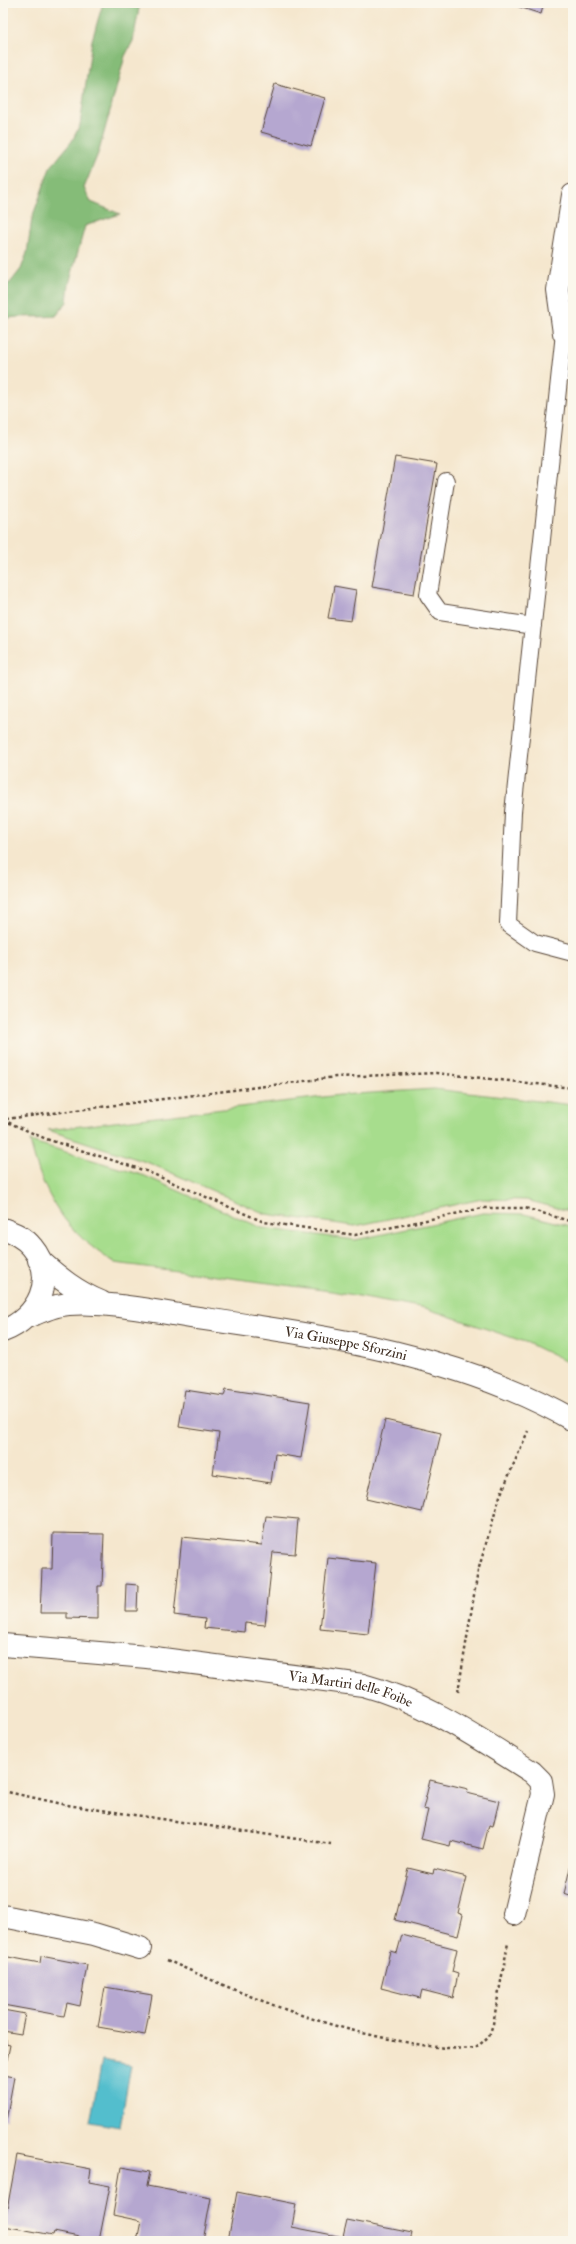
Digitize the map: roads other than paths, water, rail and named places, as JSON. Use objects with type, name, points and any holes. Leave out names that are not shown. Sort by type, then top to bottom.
[{"type":"street","points":[[569,337],[558,290],[573,195]]},
{"type":"street","name":"Via Giuseppe Sforzini","points":[[3,1229],[18,1235],[32,1247],[40,1260],[59,1279],[82,1294],[108,1305]]},
{"type":"street","points":[[3,1331],[16,1326],[29,1316],[37,1304],[42,1290],[43,1275],[40,1260]]},
{"type":"street","name":"Via Giuseppe Sforzini","points":[[29,1316],[58,1305],[108,1305],[235,1324],[393,1351],[488,1380],[541,1402],[573,1420]]},
{"type":"street","name":"Via Martiri delle Foibe","points":[[3,1645],[147,1657],[363,1685],[395,1694],[453,1722],[532,1772],[541,1781],[543,1794],[514,1914]]},
{"type":"street","points":[[3,1916],[94,1934],[140,1948]]},
{"type":"lane","points":[[569,337],[533,626],[513,812],[508,924],[535,943],[573,953]]},
{"type":"lane","points":[[446,481],[428,595],[440,612],[533,626]]},
{"type":"water","points":[[102,2060],[131,2065],[120,2127],[90,2122]]}]
